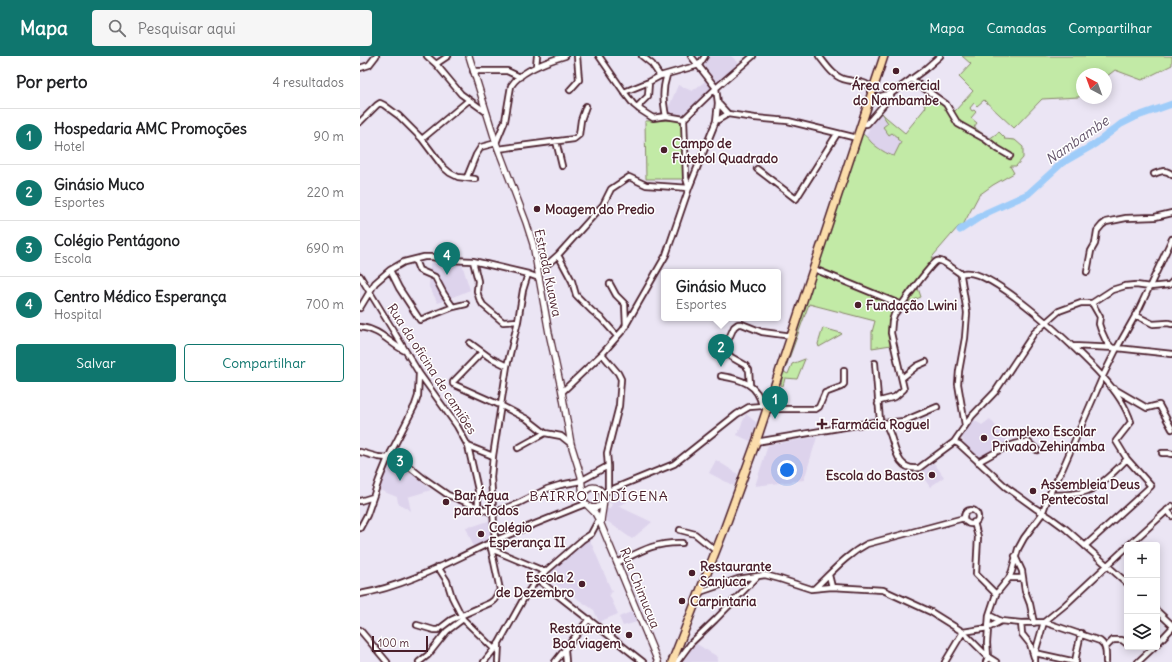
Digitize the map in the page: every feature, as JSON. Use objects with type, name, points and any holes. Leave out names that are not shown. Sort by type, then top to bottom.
[{"type":"main road","points":[[672,662],[716,551],[756,442],[766,406],[792,336],[884,56]]},
{"type":"street","points":[[360,68],[368,66],[376,56]]},
{"type":"street","points":[[427,56],[436,64],[456,90],[486,112]]},
{"type":"street","points":[[436,64],[448,56]]},
{"type":"street","name":"Estrada Kuawa","points":[[469,56],[497,146],[533,244],[571,444],[582,479]]},
{"type":"street","points":[[536,66],[537,56]]},
{"type":"street","points":[[497,146],[505,121],[511,86],[514,81],[536,66],[565,56]]},
{"type":"street","points":[[570,90],[579,80],[577,56]]},
{"type":"street","points":[[599,56],[624,92],[639,110],[653,118],[666,116],[684,119]]},
{"type":"street","points":[[562,392],[602,354],[626,326],[666,255],[689,188],[716,121],[718,103],[716,88],[691,56]]},
{"type":"street","points":[[624,92],[660,76],[668,75],[699,65],[705,56]]},
{"type":"street","points":[[689,188],[686,178],[684,119],[716,88],[753,56]]},
{"type":"street","points":[[819,56],[836,76],[848,80],[863,82],[874,88]]},
{"type":"street","points":[[870,99],[892,93],[911,80],[940,56]]},
{"type":"street","points":[[645,57],[660,76]]},
{"type":"street","points":[[473,71],[507,72],[520,77]]},
{"type":"street","points":[[666,116],[662,99],[668,75]]},
{"type":"street","points":[[911,80],[946,104],[958,124],[985,139],[1010,156]]},
{"type":"street","points":[[639,110],[640,104],[648,96],[649,82]]},
{"type":"street","points":[[862,124],[867,124],[892,93]]},
{"type":"street","points":[[422,139],[469,100]]},
{"type":"street","points":[[360,122],[380,103],[399,116],[422,139],[450,173],[458,177],[475,179]]},
{"type":"street","points":[[718,103],[728,114]]},
{"type":"street","points":[[467,178],[476,155],[481,147],[556,141],[574,139],[578,137],[581,120],[586,106]]},
{"type":"street","points":[[716,121],[728,114],[788,121],[857,138]]},
{"type":"street","points":[[757,169],[796,199],[837,134]]},
{"type":"street","points":[[556,141],[562,166]]},
{"type":"street","points":[[1154,174],[1166,171],[1172,175]]},
{"type":"street","points":[[537,268],[549,263],[558,255],[603,205],[611,189],[629,177],[646,185],[689,188]]},
{"type":"street","points":[[1087,272],[1091,251],[1095,244],[1096,230],[1106,222],[1126,218],[1155,217],[1172,213]]},
{"type":"street","points":[[1150,289],[1172,239]]},
{"type":"street","points":[[558,255],[572,281],[576,295],[602,319],[617,336]]},
{"type":"street","points":[[360,308],[371,292],[375,283],[390,270],[404,262],[424,257],[432,256],[449,260],[473,261],[539,278]]},
{"type":"street","points":[[415,260],[419,270],[434,277],[453,307]]},
{"type":"street","points":[[473,261],[478,281],[477,291],[483,305],[503,322],[518,321]]},
{"type":"street","points":[[878,404],[880,401],[894,397],[904,389],[891,333],[894,315],[929,268],[937,261],[942,261],[961,274],[967,313],[958,384],[964,425]]},
{"type":"street","points":[[814,269],[902,305]]},
{"type":"street","points":[[390,270],[399,288],[420,320],[453,307],[466,304]]},
{"type":"street","points":[[961,274],[967,272],[981,275],[998,285],[1046,322],[1103,376],[1124,406],[1131,422],[1116,441],[1127,459],[1150,483],[1150,487],[1085,546]]},
{"type":"street","points":[[495,541],[491,477],[493,456],[507,366],[518,321],[523,290],[528,274]]},
{"type":"street","name":"Rua da oficina de camiões","points":[[360,276],[371,292],[405,351],[457,426],[468,446],[478,490],[478,506]]},
{"type":"street","points":[[610,284],[616,295],[625,304],[626,326]]},
{"type":"street","points":[[875,363],[878,404],[882,422],[897,454],[906,468],[919,468],[954,442],[964,425],[995,392],[1034,333],[1059,311],[1081,303],[1092,303],[1112,290],[1124,286],[1136,285],[1150,289]]},
{"type":"street","points":[[986,662],[988,657],[986,643],[989,615],[996,594],[1009,578],[1015,556],[1024,538],[1042,514],[1079,428],[1094,399],[1115,348],[1139,309],[1144,293],[1150,289],[1171,285]]},
{"type":"street","points":[[1092,303],[1100,317],[1099,327],[1106,341],[1115,348]]},
{"type":"street","points":[[1135,315],[1153,324],[1172,324]]},
{"type":"street","points":[[750,385],[749,370],[744,365],[731,358],[726,350],[726,345],[734,327],[738,324],[742,324],[762,332],[792,336]]},
{"type":"street","points":[[360,327],[377,331],[405,351]]},
{"type":"street","points":[[1106,341],[1106,347]]},
{"type":"street","points":[[470,342],[489,358],[507,366]]},
{"type":"street","points":[[1072,346],[1106,347],[1154,353],[1171,353]]},
{"type":"street","points":[[482,352],[452,383],[500,405],[527,419],[545,433],[560,436],[571,444]]},
{"type":"street","points":[[484,662],[499,642],[524,598],[537,579],[591,534],[600,520],[608,466],[607,453],[619,406],[621,380],[618,373],[602,354]]},
{"type":"street","points":[[902,378],[926,362]]},
{"type":"street","points":[[605,492],[674,464],[737,414],[749,408],[766,406],[816,409],[819,407],[825,393],[844,384],[844,370]]},
{"type":"street","points":[[360,526],[367,515],[388,458],[415,405],[418,396],[419,373]]},
{"type":"street","points":[[721,376],[736,378],[750,385],[766,406]]},
{"type":"street","points":[[1110,386],[1147,408],[1159,405],[1172,428]]},
{"type":"street","points":[[756,442],[882,422],[904,421],[937,407]]},
{"type":"street","points":[[518,448],[545,433]]},
{"type":"street","points":[[954,442],[1006,487],[1042,514],[1051,518],[1066,529],[1124,580]]},
{"type":"street","points":[[978,462],[997,451],[1022,442],[1028,442],[1036,450]]},
{"type":"street","points":[[468,446],[493,456]]},
{"type":"street","points":[[360,452],[388,458]]},
{"type":"street","points":[[391,452],[422,477],[448,495],[493,513],[519,503],[547,489],[582,479],[608,466]]},
{"type":"street","points":[[1162,453],[1172,454]]},
{"type":"street","points":[[1049,495],[1066,495],[1087,491],[1105,479],[1127,459]]},
{"type":"street","points":[[582,479],[605,492]]},
{"type":"street","name":"Rua Chimucua","points":[[582,479],[583,497],[586,505],[600,520],[658,662]]},
{"type":"street","points":[[583,497],[588,488],[595,487]]},
{"type":"street","points":[[360,501],[373,497]]},
{"type":"street","points":[[360,594],[401,583],[490,543],[586,505],[591,508],[598,507],[603,503]]},
{"type":"street","points":[[1132,542],[1172,506]]},
{"type":"street","points":[[964,518],[966,512],[972,510],[977,515],[977,519],[974,522],[978,537],[976,574],[996,594]]},
{"type":"street","points":[[1167,510],[1172,516]]},
{"type":"street","points":[[964,518],[968,523],[974,522]]},
{"type":"street","points":[[815,588],[846,558],[856,550],[868,544],[964,518]]},
{"type":"street","points":[[680,530],[695,534],[716,551]]},
{"type":"street","points":[[617,563],[656,545],[668,542],[682,543]]},
{"type":"street","points":[[419,662],[428,655],[446,631],[463,618],[494,600],[500,590],[490,543]]},
{"type":"street","points":[[491,549],[546,572]]},
{"type":"street","points":[[1034,660],[1044,622],[1066,605],[1124,550]]},
{"type":"street","points":[[1015,556],[1022,571],[1022,578],[1034,623]]},
{"type":"street","points":[[438,567],[447,581],[452,597],[463,618],[494,649]]},
{"type":"street","points":[[700,592],[738,580],[765,575],[780,578],[811,589],[832,587],[883,590],[931,612],[963,632],[977,647],[996,662]]},
{"type":"street","points":[[829,575],[832,587]]},
{"type":"street","points":[[677,662],[691,643],[759,576]]},
{"type":"street","points":[[1009,578],[1022,578]]},
{"type":"street","points":[[537,579],[589,618],[643,662]]},
{"type":"street","points":[[1160,614],[1172,626],[1160,639]]},
{"type":"street","points":[[989,615],[1001,621],[1021,623],[1044,622],[1081,633],[1104,644],[1106,662]]},
{"type":"street","points":[[418,625],[436,630],[451,620],[463,618]]},
{"type":"street","points":[[555,662],[589,618]]},
{"type":"street","points":[[945,662],[963,632],[988,628],[1001,621]]},
{"type":"street","points":[[1021,623],[1022,634],[1030,644],[1034,660]]},
{"type":"street","points":[[360,630],[387,662]]},
{"type":"street","points":[[1035,653],[1075,662],[1081,633]]},
{"type":"street","points":[[1105,648],[1114,640],[1122,640],[1124,642]]},
{"type":"street","points":[[498,662],[499,642]]},
{"type":"street","points":[[977,647],[986,643]]},
{"type":"street","points":[[565,650],[566,662]]},
{"type":"street","points":[[1138,662],[1151,650]]},
{"type":"street","points":[[634,662],[636,657]]},
{"type":"shaded area","points":[[709,56],[731,56],[741,65],[717,84],[704,65]]},
{"type":"shaded area","points":[[707,80],[712,87],[683,117],[666,114],[678,85],[692,91]]},
{"type":"shaded area","points":[[881,113],[905,133],[895,156],[887,154],[870,142],[866,136],[873,120]]},
{"type":"shaded area","points":[[461,261],[470,290],[438,303],[429,287],[430,263]]},
{"type":"shaded area","points":[[746,414],[757,423],[750,441],[737,435]]},
{"type":"shaded area","name":"Complexo Escolar Privado Zehinamba","points":[[972,419],[982,425],[990,419],[1008,441],[979,459],[966,446],[961,436]]},
{"type":"shaded area","points":[[817,437],[804,480],[755,486],[768,445]]},
{"type":"shaded area","points":[[389,459],[412,474],[431,490],[408,497],[411,511],[398,503],[397,497],[377,489]]},
{"type":"shaded area","points":[[716,460],[738,474],[734,486],[709,473]]},
{"type":"shaded area","name":"Escola do Bastos","points":[[934,463],[944,477],[930,487],[920,473]]},
{"type":"shaded area","points":[[622,489],[627,502],[618,506],[652,522],[632,539],[607,521],[604,509],[610,509],[612,504],[608,502],[608,496]]},
{"type":"shaded area","name":"Colégio Esperança II","points":[[491,520],[493,539],[474,548],[466,527]]},
{"type":"shaded area","name":"Escola 2 de Dezembro","points":[[585,540],[587,542],[590,540],[612,592],[609,594],[618,614],[599,622],[594,610],[545,577]]},
{"type":"shaded area","points":[[633,611],[637,622],[623,626],[619,617]]},
{"type":"shaded area","points":[[695,643],[718,657],[717,662],[683,662]]},
{"type":"green space","points":[[962,56],[1172,56],[1172,65],[1142,80],[1115,70],[1112,72],[1112,68],[1076,68],[1076,97],[1042,99],[1014,128],[984,100],[977,106],[974,103],[970,108],[972,111],[974,110],[976,112],[971,118],[977,123],[974,127],[989,139],[999,132],[1005,138],[1004,139],[1015,140],[1023,147],[1023,158],[1016,166],[1010,166],[1014,173],[979,195],[963,225],[958,227],[933,256],[926,272],[917,285],[921,297],[907,303],[899,309],[894,318],[891,333],[888,327],[891,345],[872,348],[872,332],[875,321],[809,304],[784,372],[788,374],[792,364],[805,359],[797,379],[785,378],[783,386],[781,385],[783,371],[861,133],[879,148],[894,156],[901,142],[892,133],[889,135],[883,127],[888,123],[881,113],[905,133],[926,107],[923,103],[932,92],[955,111],[973,91],[959,77],[971,64]]},
{"type":"green space","name":"Campo de Futebol Quadrado","points":[[682,120],[683,179],[646,179],[645,121]]},
{"type":"green space","points":[[823,328],[842,334],[819,347],[818,344]]},
{"type":"waterway","name":"Nambambe","points":[[960,230],[986,213],[1028,194],[1062,163],[1095,144],[1121,124],[1135,117],[1172,104]]},
{"type":"place","name":"Área comercial do Nambambe","points":[[896,71]]},
{"type":"place","name":"Campo de Futebol Quadrado","points":[[664,150]]},
{"type":"place","name":"Moagem do Predio","points":[[537,209]]},
{"type":"place","name":"Centro Médico Esperança","points":[[447,275]]},
{"type":"place","name":"Fundação Lwini","points":[[858,305]]},
{"type":"place","name":"Ginásio Muco","points":[[721,367]]},
{"type":"place","name":"Hospedaria AMC Promoções","points":[[775,419]]},
{"type":"place","name":"Farmácia Roguel","points":[[822,424]]},
{"type":"place","name":"Complexo Escolar Privado Zehinamba","points":[[984,438]]},
{"type":"place","name":"Escola do Bastos","points":[[932,475]]},
{"type":"place","name":"Colégio Pentágono","points":[[400,481]]},
{"type":"place","name":"Assembleia Deus Pentecostal","points":[[1033,491]]},
{"type":"place","name":"Bar Água para Todos","points":[[446,502]]},
{"type":"place","name":"Colégio Esperança II","points":[[481,534]]},
{"type":"place","name":"Restaurante Sanjuca","points":[[692,573]]},
{"type":"place","name":"Escola 2 de Dezembro","points":[[582,584]]},
{"type":"place","name":"Carpintaria","points":[[682,601]]},
{"type":"place","name":"Restaurante Boa viagem","points":[[629,635]]},
{"type":"district","name":"BAIRRO INDÍGENA","points":[[599,496]]}]
